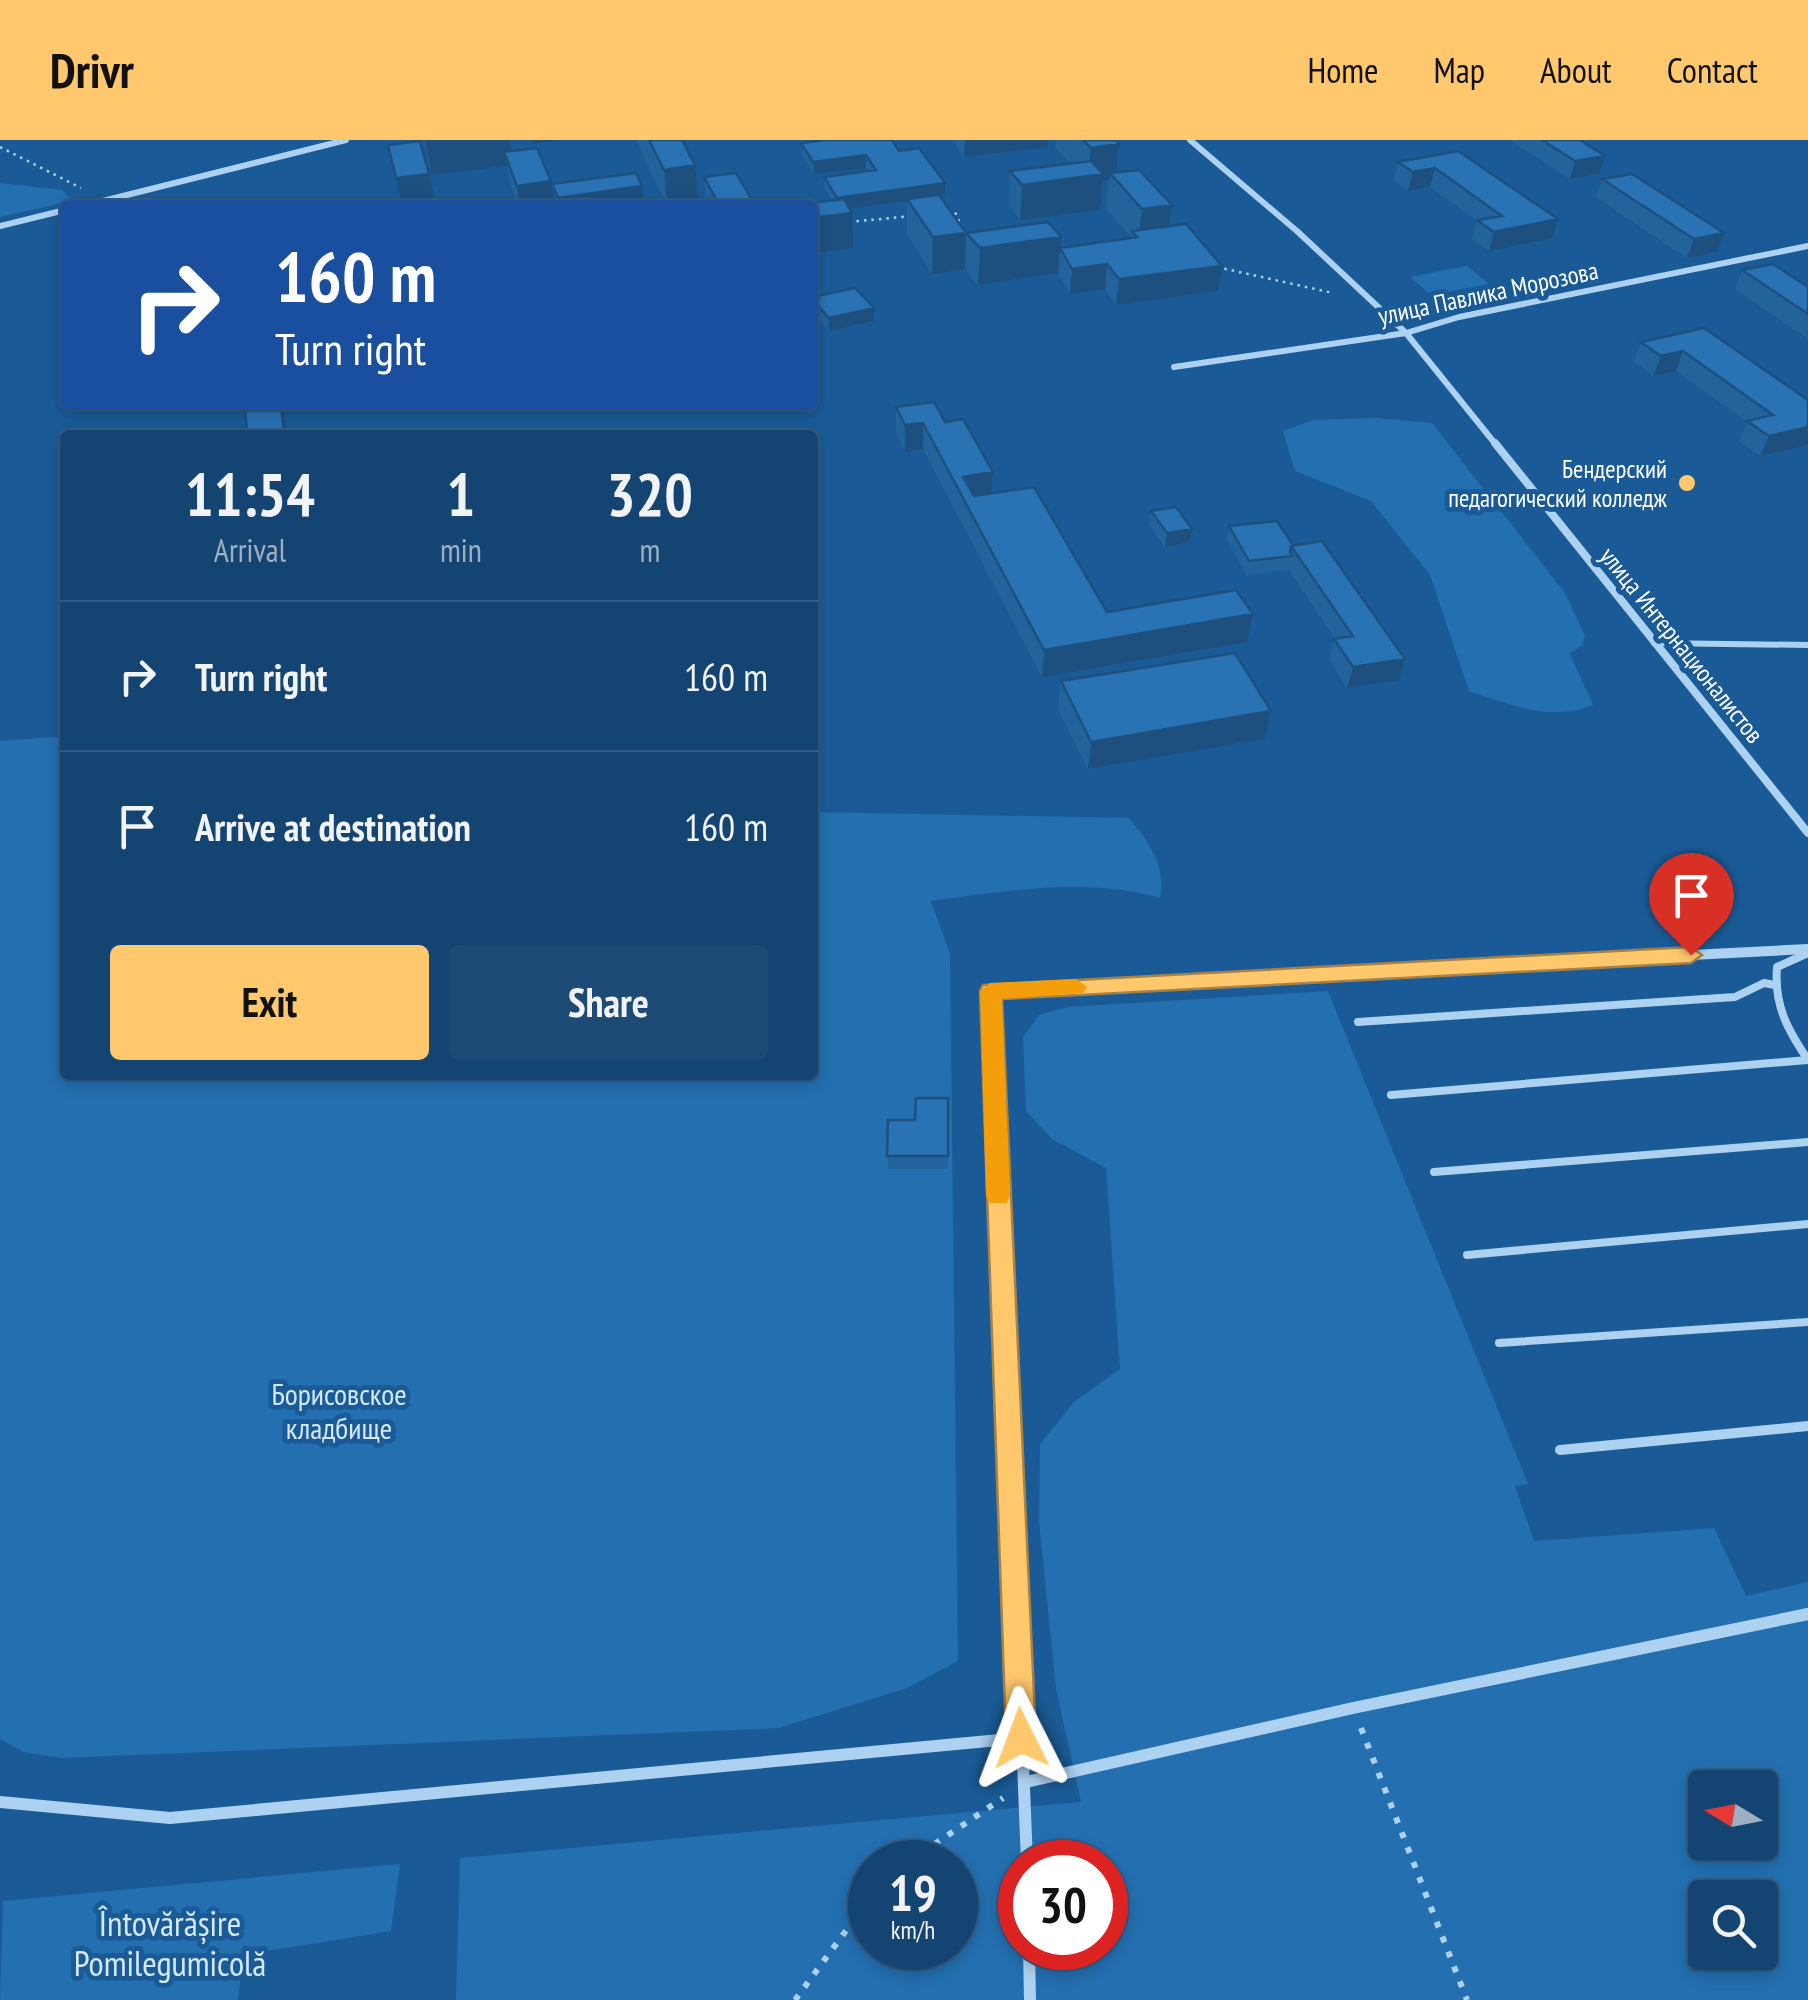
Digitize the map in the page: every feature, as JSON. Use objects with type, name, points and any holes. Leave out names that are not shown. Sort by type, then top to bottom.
[{"type":"street","points":[[106,200],[346,140]]},
{"type":"street","name":"улица Интернационалистов","points":[[1190,140],[1298,232],[1406,333],[1808,833]]},
{"type":"street","points":[[0,226],[60,211]]},
{"type":"street","name":"улица Павлика Морозова","points":[[1174,367],[1406,333],[1459,317],[1808,246]]},
{"type":"street","points":[[1027,1840],[990,991],[1808,951]]},
{"type":"street","points":[[1026,1782],[1353,1708],[1808,1614]]},
{"type":"street","points":[[0,1802],[170,1818],[1021,1738]]},
{"type":"street","points":[[1029,1970],[1030,2000]]},
{"type":"lane","points":[[1654,644],[1808,645]]},
{"type":"lane","points":[[1808,951],[1777,967],[1773,996],[1784,1027],[1808,1060]]},
{"type":"lane","points":[[1358,1022],[1736,997],[1764,982],[1775,984]]},
{"type":"lane","points":[[1392,1095],[1808,1060]]},
{"type":"lane","points":[[1434,1172],[1808,1142]]},
{"type":"lane","points":[[1467,1254],[1808,1224]]},
{"type":"lane","points":[[1499,1343],[1808,1322]]},
{"type":"lane","points":[[1560,1450],[1808,1426]]},
{"type":"path","points":[[0,147],[106,200]]},
{"type":"path","points":[[937,214],[955,212],[960,226]]},
{"type":"path","points":[[849,222],[920,216]]},
{"type":"path","points":[[1215,267],[1370,300]]},
{"type":"path","points":[[1353,1708],[1467,2000]]},
{"type":"path","points":[[940,1840],[1026,1782]]},
{"type":"path","points":[[795,2000],[848,1928]]},
{"type":"green space","points":[[0,183],[62,190],[71,200],[60,200],[60,204],[0,217]]},
{"type":"green space","points":[[1467,266],[1489,284],[1431,295],[1410,277]]},
{"type":"green space","points":[[1376,418],[1432,423],[1565,593],[1585,636],[1582,645],[1570,654],[1593,705],[1546,712],[1469,691],[1430,575],[1371,501],[1295,471],[1283,431],[1314,420]]},
{"type":"green space","name":"Борисовское кладбище","points":[[60,736],[60,1080],[818,1080],[818,812],[1129,818],[1158,865],[1160,898],[1075,887],[931,901],[950,954],[958,1661],[907,1688],[779,1728],[62,1758],[23,1752],[0,1739],[0,741]]},
{"type":"green space","points":[[1328,991],[1528,1484],[1515,1486],[1534,1541],[1714,1528],[1746,1596],[1808,1582],[1808,2000],[456,2000],[460,1858],[1081,1802],[1056,1689],[1039,1522],[1040,1444],[1074,1402],[1120,1369],[1106,1168],[1052,1139],[1026,1111],[1023,1037],[1039,1015],[1068,1007]]},
{"type":"green space","name":"Întovărășire Pomilegumicolă","points":[[400,1864],[391,1931],[243,1955],[238,2000],[0,2000],[3,1901]]},
{"type":"building","points":[[649,140],[682,140],[695,165],[664,170]]},
{"type":"building","points":[[892,140],[899,151],[919,148],[945,183],[837,198],[824,177],[876,170],[866,155],[813,162],[801,143]]},
{"type":"building","points":[[1083,140],[1115,140],[1119,144],[1091,148]]},
{"type":"building","points":[[1542,140],[1580,140],[1605,156],[1575,161]]},
{"type":"building","points":[[420,141],[429,174],[396,178],[388,145]]},
{"type":"building","points":[[537,148],[551,181],[517,186],[504,152]]},
{"type":"building","points":[[1458,151],[1558,219],[1494,232],[1477,220],[1502,216],[1435,168],[1413,172],[1398,162]]},
{"type":"building","points":[[1091,161],[1103,174],[1022,185],[1010,171]]},
{"type":"building","points":[[1139,170],[1172,205],[1142,209],[1110,173]]},
{"type":"building","points":[[636,173],[642,186],[558,198],[552,184]]},
{"type":"building","points":[[736,173],[752,200],[716,200],[704,177]]},
{"type":"building","points":[[1632,174],[1724,233],[1694,239],[1602,179]]},
{"type":"building","points":[[939,195],[966,233],[933,237],[907,199]]},
{"type":"building","points":[[844,199],[852,213],[818,217],[818,202]]},
{"type":"building","points":[[1048,222],[1061,237],[980,248],[966,233]]},
{"type":"building","points":[[1186,224],[1222,266],[1119,279],[1107,264],[1072,269],[1060,248],[1137,237],[1132,231]]},
{"type":"building","points":[[1773,264],[1808,287],[1808,314],[1742,270]]},
{"type":"building","points":[[855,288],[874,308],[829,318],[818,306],[818,296]]},
{"type":"building","points":[[1704,328],[1808,400],[1808,427],[1769,436],[1747,421],[1773,415],[1683,351],[1661,356],[1641,342]]},
{"type":"building","points":[[934,402],[945,422],[963,419],[993,472],[963,477],[974,496],[1034,487],[1107,612],[1236,590],[1253,614],[1044,650],[923,423],[905,425],[896,407]]},
{"type":"building","points":[[245,410],[282,410],[284,430],[247,430]]},
{"type":"building","points":[[1176,507],[1192,529],[1167,533],[1151,511]]},
{"type":"building","points":[[1277,521],[1293,545],[1292,556],[1249,561],[1229,526]]},
{"type":"building","points":[[1322,541],[1405,659],[1353,667],[1334,639],[1353,636],[1291,546]]},
{"type":"building","points":[[1235,653],[1271,711],[1091,742],[1061,681]]},
{"type":"building","points":[[916,1098],[948,1098],[948,1156],[887,1156],[888,1120],[915,1120]]},
{"type":"slow traffic","points":[[998,1195],[990,991],[1076,987]]},
{"type":"place","name":"Бендерский педагогический колледж","points":[[1687,483]]},
{"type":"route","points":[[1021,1738],[990,991],[1691,955]]}]
